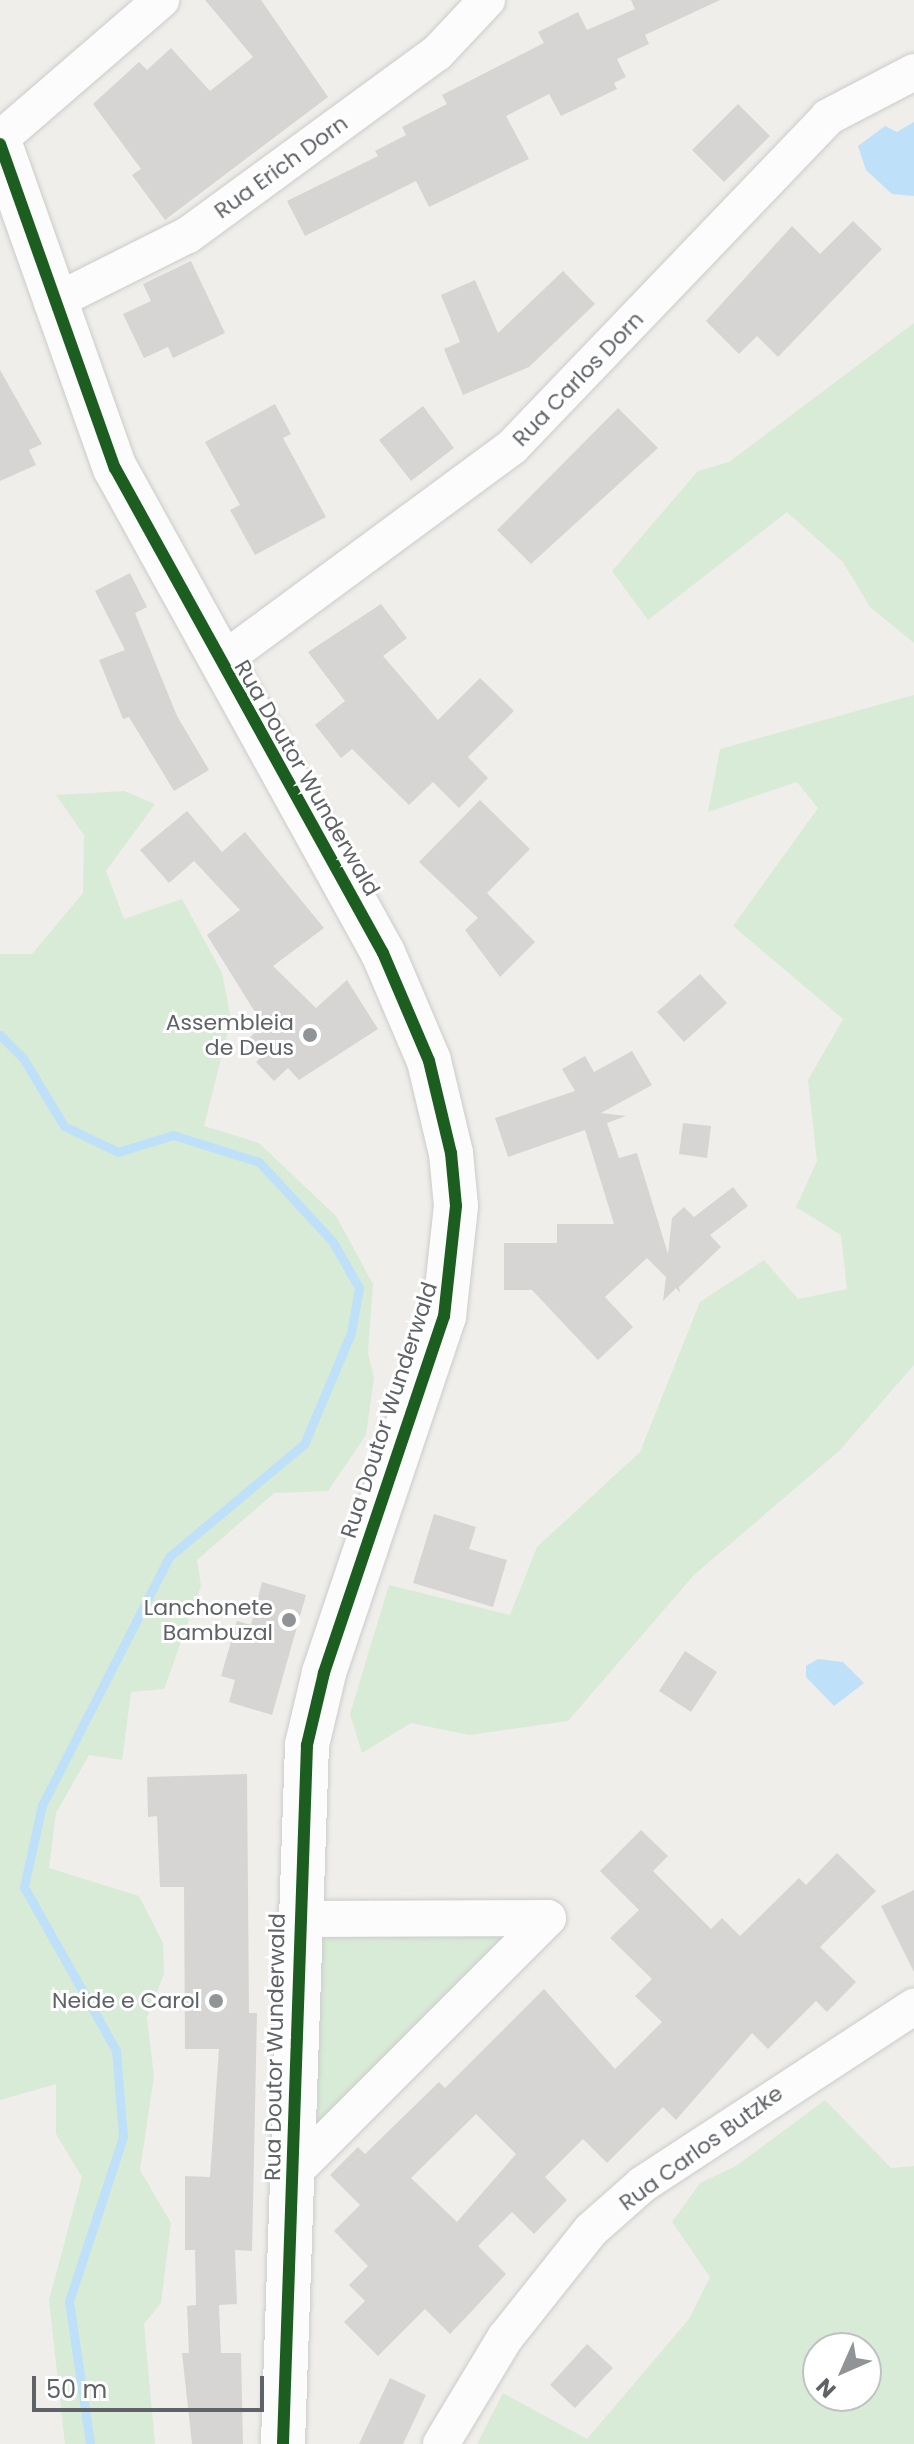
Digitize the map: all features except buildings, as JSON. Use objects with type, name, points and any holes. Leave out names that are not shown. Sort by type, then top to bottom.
[{"type":"street","points":[[0,142],[161,0]]},
{"type":"street","name":"Rua Erich Dorn","points":[[52,303],[188,235],[437,53],[487,0]]},
{"type":"street","name":"Rua Carlos Dorn","points":[[219,663],[490,466],[828,117],[914,72]]},
{"type":"street","name":"Rua Doutor Wunderwald","points":[[0,142],[52,303],[115,468],[414,1017],[440,1100],[456,1206],[444,1316],[313,1707],[297,1919],[283,2444]]},
{"type":"street","points":[[292,2174],[548,1918],[297,1919]]},
{"type":"street","name":"Rua Carlos Butzke","points":[[441,2444],[505,2338],[591,2230],[656,2175],[914,2007]]},
{"type":"green space","points":[[914,323],[914,643],[870,607],[843,562],[787,512],[648,620],[612,571],[698,471],[729,462]]},
{"type":"green space","points":[[914,695],[914,1365],[839,1451],[694,1575],[568,1721],[469,1735],[411,1723],[362,1753],[350,1714],[389,1585],[510,1615],[537,1547],[640,1452],[700,1302],[764,1260],[798,1299],[847,1289],[841,1235],[796,1207],[817,1161],[808,1080],[843,1019],[733,926],[818,808],[797,782],[708,812],[720,749]]},
{"type":"green space","points":[[124,791],[155,804],[106,871],[124,919],[182,899],[222,973],[231,1019],[204,1126],[259,1143],[336,1216],[373,1284],[368,1353],[374,1378],[366,1435],[328,1491],[274,1493],[197,1560],[201,1586],[164,1689],[131,1692],[122,1760],[89,1755],[56,1813],[49,1868],[139,1896],[163,1943],[164,1974],[147,2017],[154,2076],[140,2170],[171,2223],[161,2303],[144,2324],[155,2444],[65,2444],[49,2300],[82,2177],[56,2134],[56,2084],[0,2100],[0,954],[32,954],[83,893],[84,835],[56,795]]},
{"type":"green space","points":[[513,1931],[317,2126],[321,1932]]},
{"type":"green space","points":[[825,2100],[891,2168],[914,2166],[914,2444],[477,2444],[503,2393],[587,2439],[689,2319],[710,2277],[672,2222],[700,2183],[736,2166]]},
{"type":"water","points":[[914,122],[914,196],[892,194],[866,170],[858,146],[885,126],[897,132]]},
{"type":"water","points":[[818,1659],[843,1662],[864,1683],[834,1706],[806,1677],[806,1666]]},
{"type":"waterway","points":[[0,1035],[23,1058],[64,1126],[118,1152],[173,1135],[259,1162],[333,1242],[359,1288],[351,1333],[304,1444],[169,1557],[42,1805],[24,1887],[116,2050],[123,2137],[69,2301],[90,2444]]},
{"type":"cycle path","points":[[0,144],[115,468],[383,953],[429,1061],[451,1153],[456,1206],[444,1316],[324,1673],[307,1745],[283,2444]]},
{"type":"place","name":"Assembleia de Deus","points":[[310,1035]]},
{"type":"place","name":"Lanchonete Bambuzal","points":[[289,1620]]},
{"type":"place","name":"Neide e Carol","points":[[216,2001]]}]
